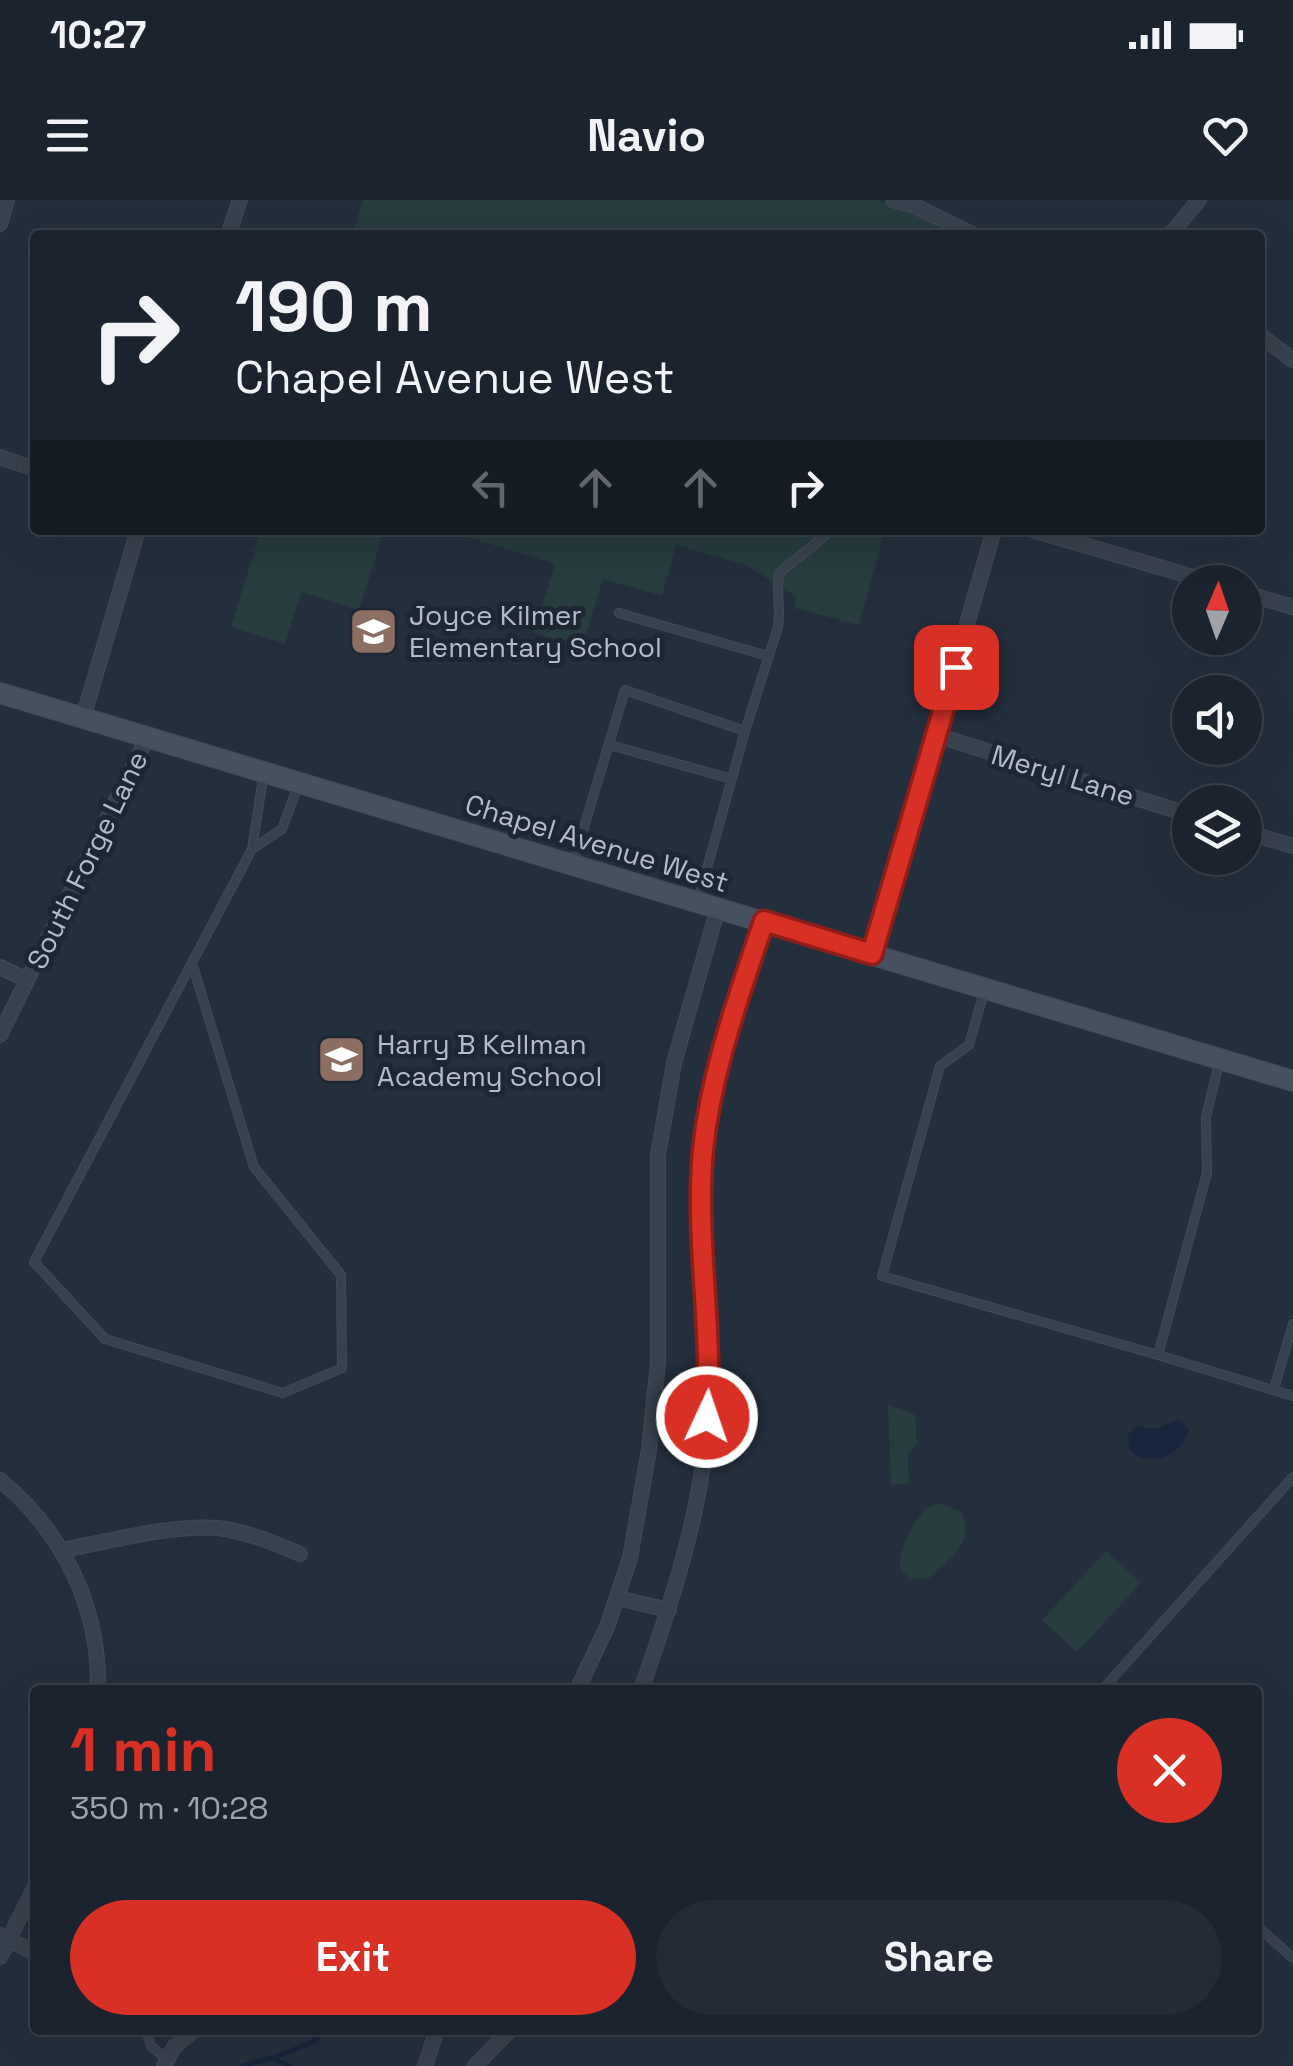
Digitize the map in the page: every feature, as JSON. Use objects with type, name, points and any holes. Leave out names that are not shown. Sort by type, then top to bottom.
[{"type":"main road","name":"Chapel Avenue West","points":[[0,693],[1293,1081]]},
{"type":"street","points":[[0,224],[7,200]]},
{"type":"street","points":[[230,230],[240,200]]},
{"type":"street","points":[[893,200],[960,230]]},
{"type":"street","points":[[1174,230],[1199,200]]},
{"type":"street","points":[[1265,339],[1293,360]]},
{"type":"street","points":[[0,458],[30,467]]},
{"type":"street","points":[[82,718],[137,535]]},
{"type":"street","points":[[872,954],[993,535]]},
{"type":"street","points":[[1051,535],[1172,571]]},
{"type":"street","points":[[1262,598],[1293,607]]},
{"type":"street","name":"Meryl Lane","points":[[936,736],[1172,809]]},
{"type":"street","name":"South Forge Lane","points":[[0,1036],[147,738]]},
{"type":"street","points":[[1262,837],[1293,846]]},
{"type":"street","points":[[579,1685],[630,1558],[658,1363],[658,1155],[708,904]]},
{"type":"street","points":[[643,1685],[693,1529],[710,1379],[704,1288],[703,1150],[727,1032],[764,921]]},
{"type":"street","points":[[0,967],[28,980]]},
{"type":"street","points":[[0,1480],[24,1500],[76,1575],[90,1621],[98,1685]]},
{"type":"street","points":[[62,1550],[159,1533],[216,1528],[260,1538],[300,1554]]},
{"type":"street","points":[[616,1598],[669,1610]]},
{"type":"street","points":[[0,1957],[4,1938],[30,1895]]},
{"type":"street","points":[[4,1938],[30,1951]]},
{"type":"street","points":[[165,2062],[188,2035]]},
{"type":"street","points":[[424,2066],[436,2035]]},
{"type":"street","points":[[475,2066],[505,2035]]},
{"type":"lane","points":[[708,904],[732,778],[780,614],[776,595],[779,574],[826,535]]},
{"type":"lane","points":[[619,613],[768,656]]},
{"type":"lane","points":[[573,864],[625,690],[745,732]]},
{"type":"lane","points":[[610,745],[732,778]]},
{"type":"lane","points":[[192,963],[254,1166],[341,1276],[342,1368],[284,1393],[104,1339],[34,1262],[252,849],[264,772]]},
{"type":"lane","points":[[252,849],[282,829],[300,783]]},
{"type":"lane","points":[[986,988],[969,1045],[940,1066],[882,1276],[1293,1396]]},
{"type":"lane","points":[[1158,1355],[1207,1173],[1206,1117],[1220,1058]]},
{"type":"lane","points":[[1274,1388],[1293,1324]]},
{"type":"lane","points":[[1106,1685],[1293,1477]]},
{"type":"lane","points":[[1262,1931],[1293,1958]]},
{"type":"lane","points":[[147,2035],[150,2046],[165,2062]]},
{"type":"green space","points":[[363,200],[877,200],[954,230],[354,230]]},
{"type":"green space","points":[[259,535],[382,535],[359,610],[301,592],[285,644],[231,627]]},
{"type":"green space","points":[[460,535],[884,535],[859,625],[794,608],[797,597],[746,565],[676,545],[662,596],[603,579],[582,648],[534,633],[555,564]]},
{"type":"green space","points":[[888,1405],[915,1414],[917,1444],[908,1452],[909,1484],[891,1485]]},
{"type":"green space","points":[[939,1503],[961,1511],[965,1522],[963,1540],[930,1578],[910,1579],[900,1569],[906,1540],[923,1512]]},
{"type":"green space","points":[[1106,1551],[1141,1583],[1077,1652],[1042,1620]]},
{"type":"water","points":[[1182,1421],[1189,1431],[1172,1453],[1146,1459],[1129,1450],[1128,1435],[1135,1426],[1156,1429]]},
{"type":"waterway","points":[[272,2058],[321,2035]]},
{"type":"waterway","points":[[242,2066],[272,2058],[290,2066]]},
{"type":"place","name":"Joyce Kilmer Elementary School","points":[[374,631]]},
{"type":"place","name":"Harry B Kellman Academy School","points":[[342,1060]]},
{"type":"route","points":[[707,1417],[710,1379],[704,1288],[703,1150],[727,1032],[764,921],[872,954],[956,667]]}]
